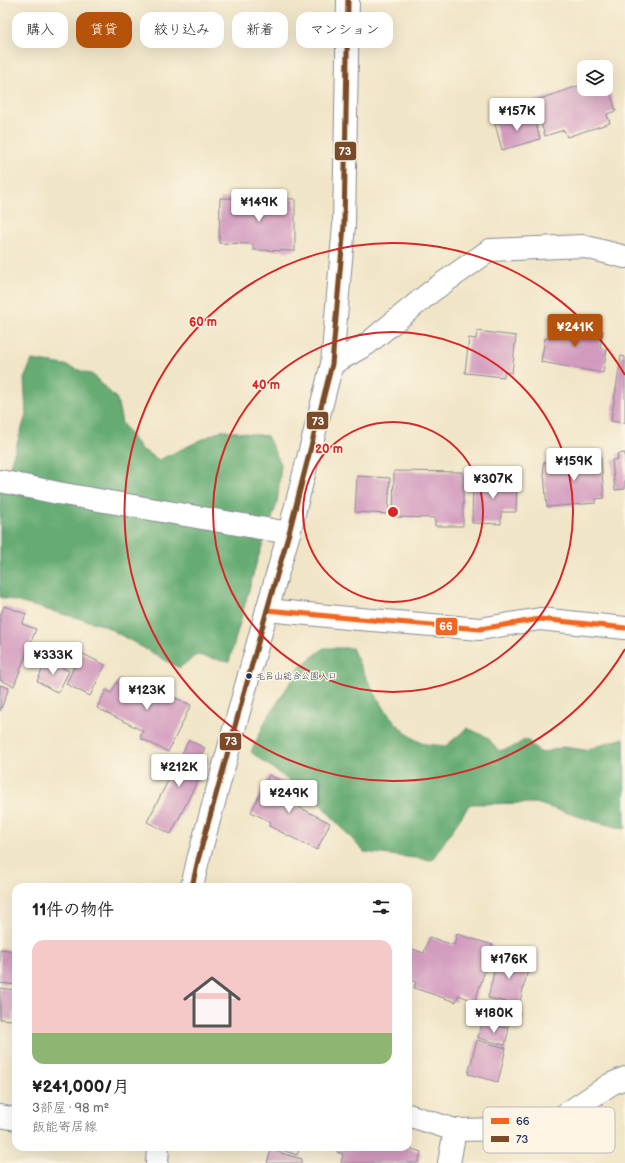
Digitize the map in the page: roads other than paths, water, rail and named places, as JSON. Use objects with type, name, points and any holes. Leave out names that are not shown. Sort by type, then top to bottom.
[{"type":"street","points":[[193,883],[289,533],[332,364],[344,225],[348,0]]},
{"type":"street","points":[[332,364],[367,344],[432,291],[490,250],[582,246],[625,257]]},
{"type":"street","points":[[0,481],[58,493],[289,533]]},
{"type":"street","points":[[267,610],[480,629],[540,619],[625,628]]},
{"type":"street","points":[[576,1107],[611,1084],[625,1078]]},
{"type":"street","points":[[0,1116],[12,1118]]},
{"type":"street","points":[[412,1116],[455,1130],[483,1130]]},
{"type":"street","points":[[449,1163],[455,1130]]},
{"type":"street","points":[[157,1163],[158,1151]]},
{"type":"place","name":"毛呂山総合公園入口","points":[[249,676]]}]
